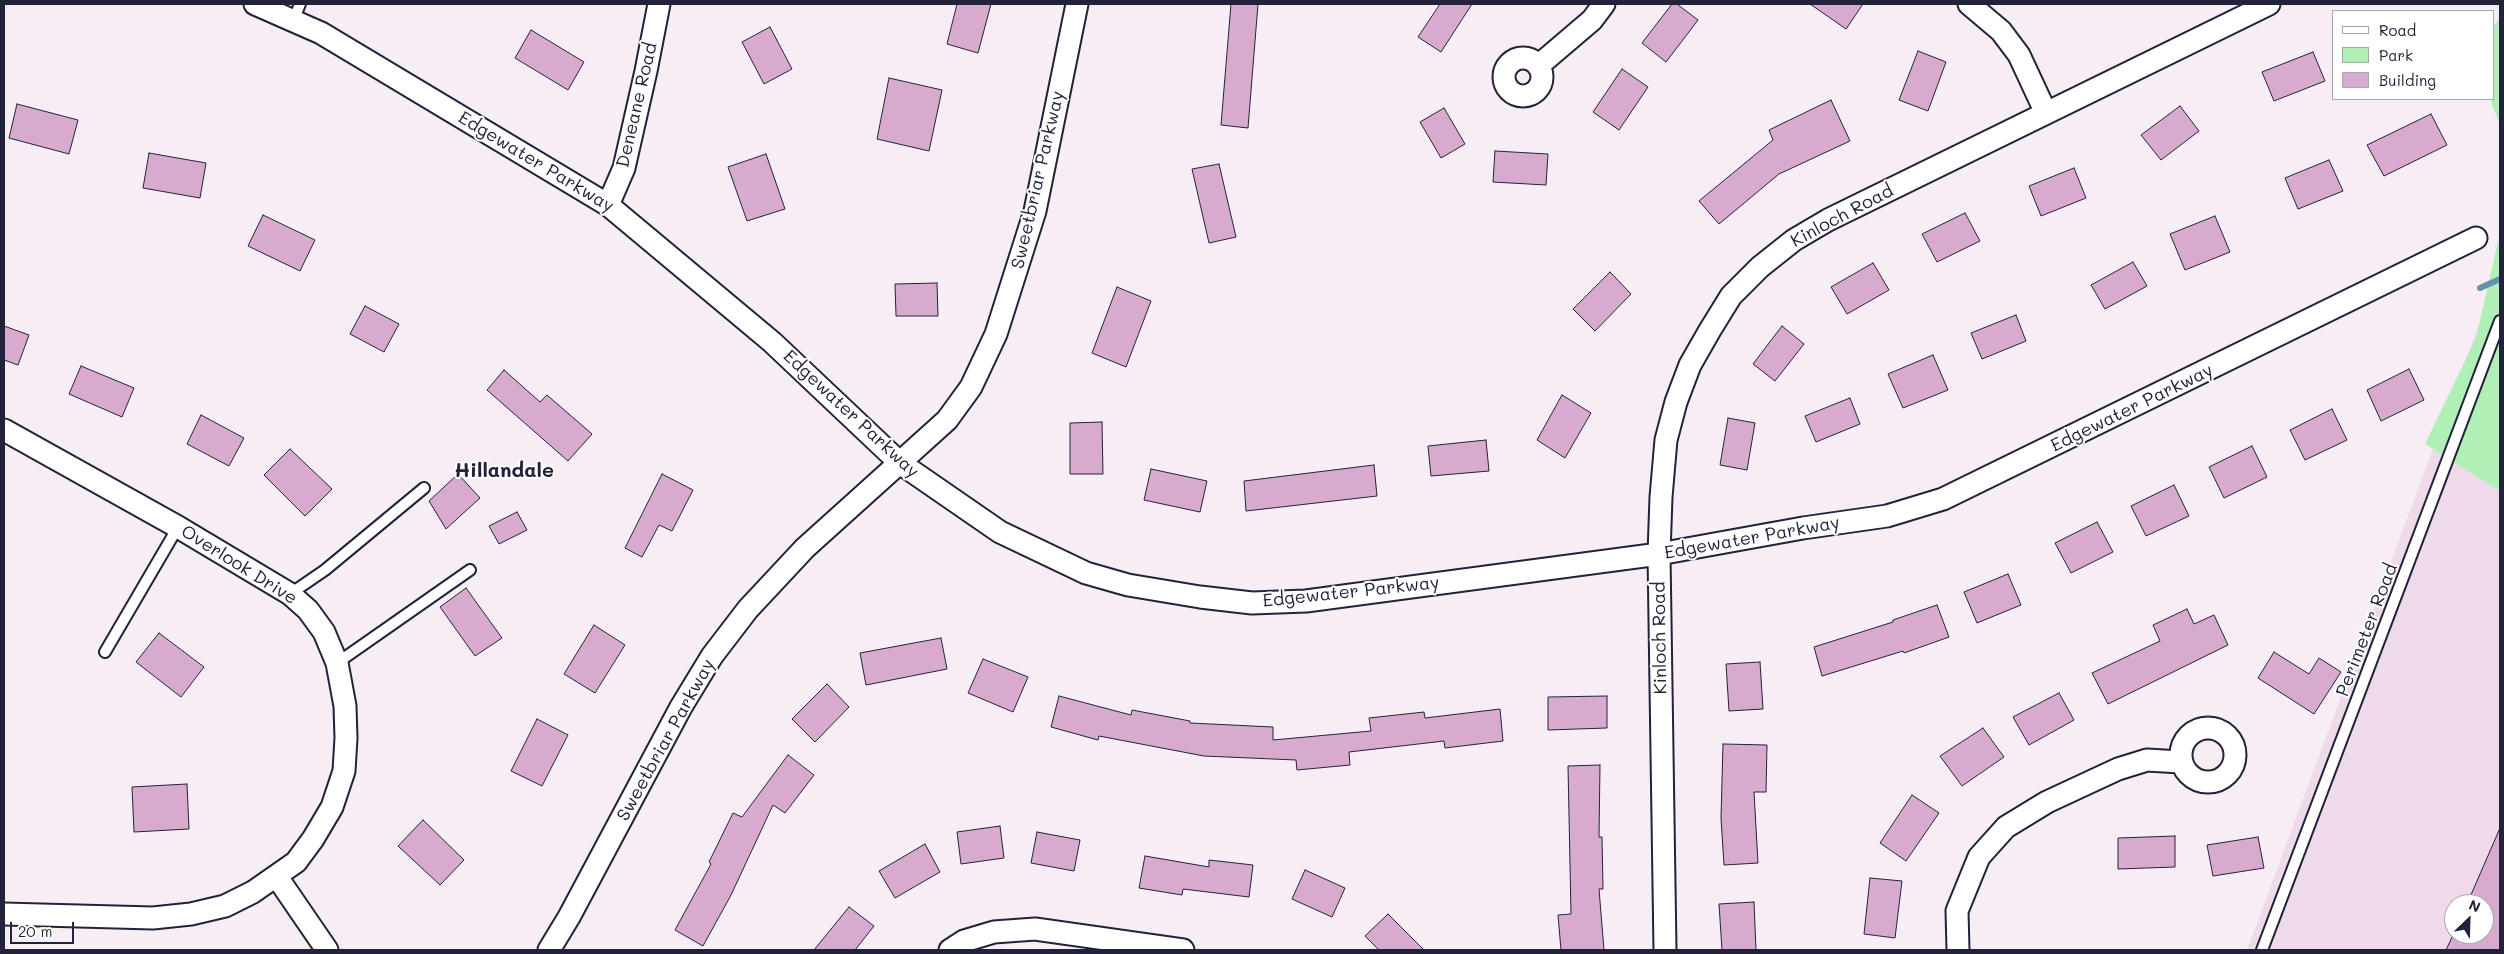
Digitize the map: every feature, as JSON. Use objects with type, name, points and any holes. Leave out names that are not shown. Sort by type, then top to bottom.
[{"type":"street","name":"Edgewater Parkway","points":[[255,4],[297,12],[392,74],[608,204],[772,342],[900,463],[946,497],[1000,532],[1086,573],[1128,585],[1200,597],[1252,602],[1306,601],[1659,554],[1803,528],[1887,516],[1943,500],[2476,238]]},
{"type":"street","name":"Deneane Road","points":[[608,204],[624,168],[659,4]]},
{"type":"street","name":"Sweetbriar Parkway","points":[[549,950],[569,917],[681,706],[712,656],[774,579],[947,420],[971,387],[989,352],[1021,259],[1035,211],[1077,4]]},
{"type":"street","points":[[1538,66],[1592,20],[1604,4]]},
{"type":"street","points":[[1968,4],[2001,31],[2020,55],[2046,113]]},
{"type":"street","name":"Kinloch Road","points":[[1665,950],[1659,554],[1666,440],[1676,402],[1690,364],[1732,296],[1760,267],[1794,240],[1828,220],[2269,4]]},
{"type":"street","name":"Overlook Drive","points":[[4,430],[178,526],[290,594],[308,610],[324,632],[336,663],[345,706],[346,738],[344,771],[332,806],[313,840],[296,862],[253,892],[224,906],[191,914],[153,918],[4,914]]},
{"type":"street","points":[[1958,950],[1957,912],[1978,857],[2006,827],[2047,802],[2118,769],[2147,760],[2181,762]]},
{"type":"street","points":[[277,877],[327,950]]},
{"type":"street","points":[[950,950],[964,941],[994,932],[1034,929],[1183,950]]},
{"type":"lane","name":"Perimeter Road","points":[[2262,950],[2500,322]]},
{"type":"lane","points":[[290,594],[325,570],[424,488]]},
{"type":"lane","points":[[105,652],[178,526]]},
{"type":"lane","points":[[336,663],[470,570]]},
{"type":"shaded area","points":[[2500,268],[2500,950],[2247,950]]},
{"type":"green space","points":[[2500,18],[2500,125],[2490,100],[2494,100],[2494,26]]},
{"type":"green space","points":[[2500,233],[2500,491],[2425,444],[2476,338]]},
{"type":"building","points":[[957,4],[991,4],[978,53],[947,44]]},
{"type":"building","points":[[1231,4],[1258,4],[1248,128],[1221,125]]},
{"type":"building","points":[[1440,4],[1472,4],[1441,52],[1418,37]]},
{"type":"building","points":[[1672,4],[1677,4],[1698,20],[1666,62],[1642,43]]},
{"type":"building","points":[[1810,4],[1863,4],[1846,29]]},
{"type":"building","points":[[770,27],[792,69],[764,84],[742,42]]},
{"type":"building","points":[[531,30],[584,62],[568,90],[515,58]]},
{"type":"building","points":[[1918,51],[1946,62],[1928,111],[1899,100]]},
{"type":"building","points":[[2313,52],[2325,81],[2274,101],[2262,72]]},
{"type":"building","points":[[1622,69],[1648,87],[1619,130],[1593,112]]},
{"type":"building","points":[[889,78],[942,90],[929,151],[877,139]]},
{"type":"building","points":[[1831,100],[1850,141],[1779,174],[1719,224],[1699,201],[1773,140],[1769,130]]},
{"type":"building","points":[[17,104],[78,120],[69,154],[9,138]]},
{"type":"building","points":[[2180,106],[2199,131],[2161,160],[2141,135]]},
{"type":"building","points":[[1444,108],[1465,144],[1441,158],[1420,122]]},
{"type":"building","points":[[2431,114],[2447,145],[2384,176],[2367,145]]},
{"type":"building","points":[[1495,151],[1548,154],[1546,185],[1493,182]]},
{"type":"building","points":[[149,153],[206,163],[200,198],[143,188]]},
{"type":"building","points":[[766,154],[785,209],[747,221],[728,167]]},
{"type":"building","points":[[2329,160],[2343,191],[2298,209],[2285,178]]},
{"type":"building","points":[[1219,164],[1236,237],[1209,243],[1192,169]]},
{"type":"building","points":[[2074,168],[2086,198],[2041,216],[2029,186]]},
{"type":"building","points":[[1965,213],[1980,241],[1937,262],[1922,234]]},
{"type":"building","points":[[263,215],[315,240],[300,271],[248,246]]},
{"type":"building","points":[[2215,216],[2230,252],[2185,270],[2170,234]]},
{"type":"building","points":[[2133,262],[2147,286],[2105,309],[2091,285]]},
{"type":"building","points":[[1873,263],[1889,290],[1847,314],[1831,287]]},
{"type":"building","points":[[1610,272],[1631,294],[1595,331],[1573,309]]},
{"type":"building","points":[[937,283],[938,316],[896,316],[895,284]]},
{"type":"building","points":[[1117,287],[1151,301],[1126,367],[1092,353]]},
{"type":"building","points":[[365,306],[399,324],[384,352],[350,334]]},
{"type":"building","points":[[2016,315],[2026,341],[1982,359],[1971,333]]},
{"type":"building","points":[[4,326],[29,335],[18,365],[4,360]]},
{"type":"building","points":[[1782,326],[1804,344],[1775,381],[1753,364]]},
{"type":"building","points":[[1933,355],[1948,390],[1903,408],[1888,374]]},
{"type":"building","points":[[81,366],[134,388],[122,417],[69,394]]},
{"type":"building","points":[[2409,369],[2424,400],[2381,421],[2367,390]]},
{"type":"building","points":[[504,370],[540,402],[547,395],[592,434],[568,461],[487,390]]},
{"type":"building","points":[[1562,395],[1591,413],[1565,458],[1537,440]]},
{"type":"building","points":[[1850,398],[1860,424],[1816,442],[1805,416]]},
{"type":"building","points":[[2332,409],[2347,440],[2305,460],[2290,430]]},
{"type":"building","points":[[201,415],[244,438],[229,466],[187,444]]},
{"type":"building","points":[[1728,418],[1755,423],[1747,470],[1720,465]]},
{"type":"building","points":[[1102,422],[1103,474],[1070,474],[1070,423]]},
{"type":"building","points":[[1486,440],[1489,471],[1431,476],[1428,446]]},
{"type":"building","points":[[2252,446],[2267,477],[2224,498],[2209,467]]},
{"type":"building","points":[[290,449],[332,489],[305,516],[264,475]]},
{"type":"building","points":[[1374,465],[1377,496],[1246,511],[1244,481]]},
{"type":"building","points":[[1151,469],[1207,481],[1200,512],[1144,500]]},
{"type":"building","points":[[458,474],[480,498],[446,529],[429,501]]},
{"type":"building","points":[[662,474],[693,490],[672,531],[659,525],[642,557],[625,548]]},
{"type":"building","points":[[2174,485],[2189,516],[2146,536],[2131,506]]},
{"type":"building","points":[[517,512],[527,530],[499,544],[489,526]]},
{"type":"building","points":[[2097,522],[2113,552],[2071,573],[2055,543]]},
{"type":"building","points":[[2008,574],[2021,605],[1977,623],[1964,592]]},
{"type":"building","points":[[466,588],[502,638],[475,656],[440,607]]},
{"type":"building","points":[[1937,605],[1949,637],[1904,653],[1903,651],[1822,676],[1814,647],[1893,622],[1893,620]]},
{"type":"building","points":[[2187,609],[2194,624],[2214,615],[2228,645],[2108,704],[2092,673],[2160,641],[2153,625]]},
{"type":"building","points":[[594,625],[625,645],[595,693],[564,674]]},
{"type":"building","points":[[159,633],[204,667],[181,697],[136,662]]},
{"type":"building","points":[[941,638],[947,669],[866,685],[860,653]]},
{"type":"building","points":[[2274,652],[2309,674],[2319,658],[2341,672],[2314,714],[2258,678]]},
{"type":"building","points":[[983,659],[1028,677],[1013,712],[968,693]]},
{"type":"building","points":[[1760,662],[1763,709],[1729,711],[1726,664]]},
{"type":"building","points":[[827,684],[849,707],[815,742],[792,719]]},
{"type":"building","points":[[2059,693],[2074,720],[2029,745],[2013,717]]},
{"type":"building","points":[[1059,696],[1131,715],[1132,710],[1190,721],[1190,723],[1273,727],[1273,740],[1371,731],[1369,718],[1424,712],[1425,718],[1500,709],[1503,741],[1445,748],[1444,741],[1349,752],[1350,765],[1297,770],[1296,760],[1204,756],[1099,736],[1098,740],[1051,727]]},
{"type":"building","points":[[1607,696],[1607,728],[1548,730],[1548,697]]},
{"type":"building","points":[[537,719],[568,735],[542,786],[511,771]]},
{"type":"building","points":[[1983,728],[2004,757],[1962,786],[1940,756]]},
{"type":"building","points":[[1723,744],[1767,745],[1766,792],[1754,792],[1758,863],[1724,865],[1721,818]]},
{"type":"building","points":[[788,755],[814,775],[785,813],[773,805],[731,895],[703,946],[675,930],[711,864],[709,862],[733,813],[742,817]]},
{"type":"building","points":[[1600,765],[1599,837],[1602,837],[1603,889],[1599,889],[1604,950],[1561,950],[1558,915],[1571,914],[1568,766]]},
{"type":"building","points":[[187,784],[189,829],[134,832],[132,787]]},
{"type":"building","points":[[1912,795],[1939,813],[1906,861],[1880,843]]},
{"type":"building","points":[[423,820],[464,860],[440,885],[398,846]]},
{"type":"building","points":[[1000,826],[1004,858],[961,864],[957,832]]},
{"type":"building","points":[[2500,828],[2500,950],[2446,950],[2449,944],[2494,944],[2494,894],[2471,894]]},
{"type":"building","points":[[1037,832],[1080,840],[1074,871],[1031,863]]},
{"type":"building","points":[[2175,836],[2175,867],[2118,869],[2118,838]]},
{"type":"building","points":[[2258,837],[2264,868],[2213,876],[2207,845]]},
{"type":"building","points":[[925,844],[940,872],[895,898],[879,871]]},
{"type":"building","points":[[1145,856],[1209,867],[1209,860],[1253,865],[1249,897],[1183,889],[1182,895],[1139,888]]},
{"type":"building","points":[[1305,870],[1345,888],[1332,917],[1292,899]]},
{"type":"building","points":[[1870,878],[1902,881],[1895,938],[1864,934]]},
{"type":"building","points":[[1754,902],[1756,950],[1722,950],[1719,904]]},
{"type":"building","points":[[849,907],[874,926],[855,950],[814,950]]},
{"type":"building","points":[[1388,914],[1424,950],[1379,950],[1365,936]]},
{"type":"waterway","points":[[2480,288],[2500,279]]},
{"type":"district","name":"Hillandale","points":[[504,471]]}]
